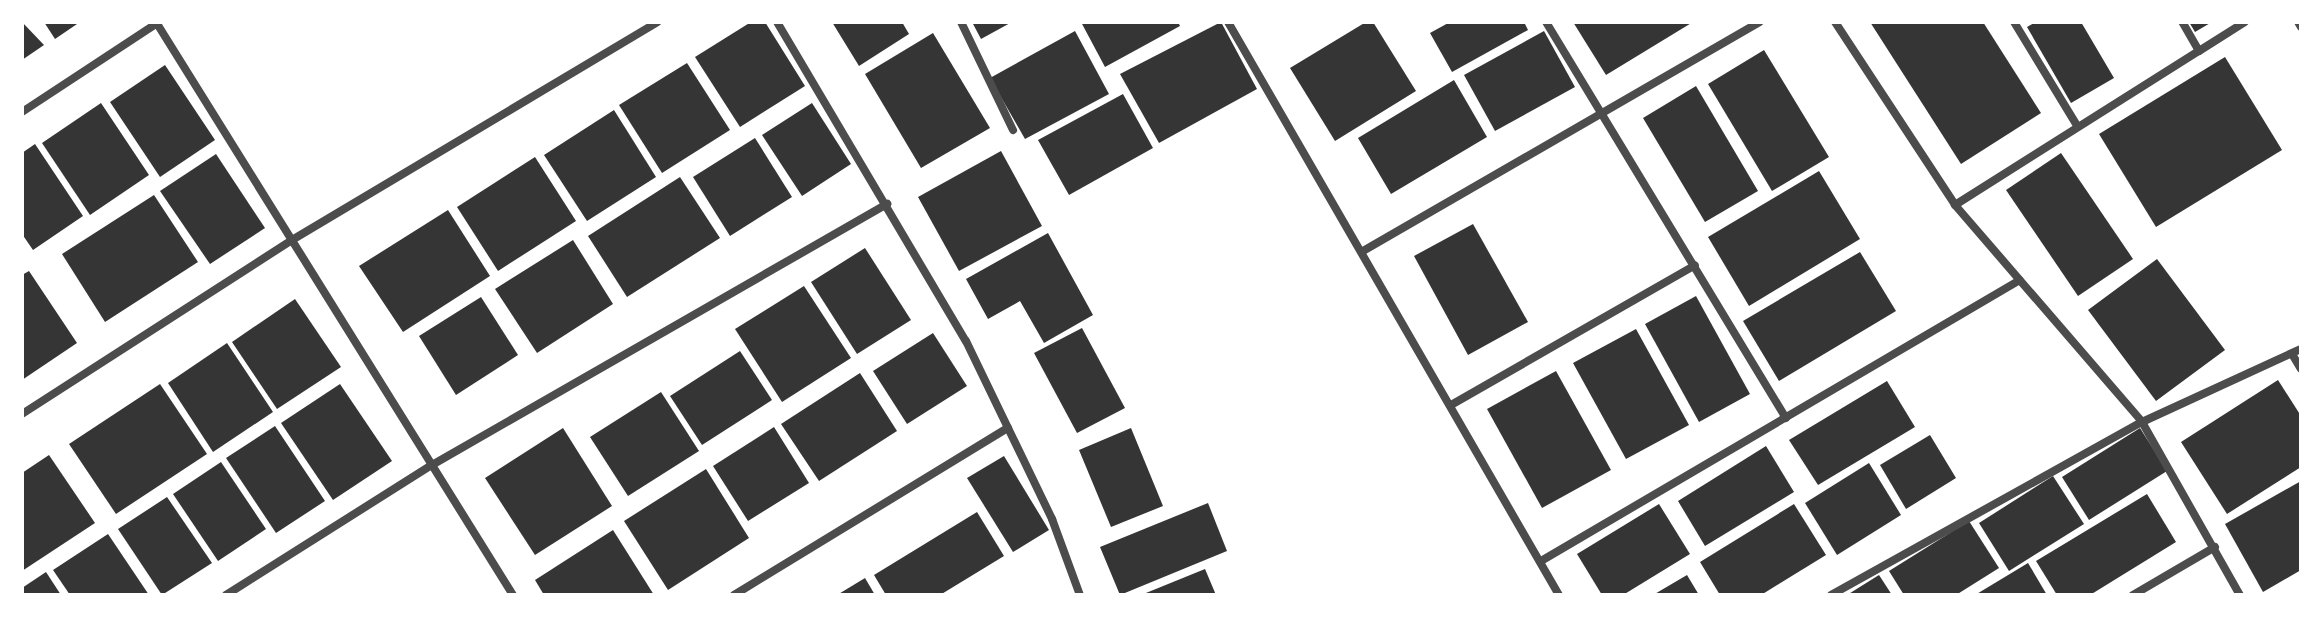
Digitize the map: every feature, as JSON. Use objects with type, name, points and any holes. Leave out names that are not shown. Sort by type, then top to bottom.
[{"type":"street","points":[[22,414],[292,240],[657,22]]},
{"type":"street","points":[[777,22],[887,204],[1008,428],[1080,595]]},
{"type":"street","points":[[961,22],[1013,130]]},
{"type":"street","points":[[1228,22],[1559,595]]},
{"type":"street","points":[[1546,22],[1605,110],[1786,418]]},
{"type":"street","points":[[1363,251],[1760,22]]},
{"type":"street","points":[[1835,22],[1955,205],[2142,422],[2240,595]]},
{"type":"street","points":[[2014,22],[2076,124]]},
{"type":"street","points":[[2182,22],[2199,51]]},
{"type":"street","points":[[1955,205],[2076,124],[2245,22]]},
{"type":"street","points":[[22,112],[157,23],[513,595]]},
{"type":"street","points":[[226,595],[432,465],[887,204]]},
{"type":"street","points":[[1451,405],[1695,265]]},
{"type":"street","points":[[1541,561],[2020,280]]},
{"type":"street","points":[[1831,595],[2142,422],[2297,351],[2301,369]]},
{"type":"street","points":[[734,595],[1008,428]]},
{"type":"street","points":[[2133,595],[2215,547]]},
{"type":"building","points":[[22,22],[44,45],[22,60]]},
{"type":"building","points":[[44,22],[80,22],[55,39]]},
{"type":"building","points":[[751,22],[765,22],[805,86],[740,127],[695,57]]},
{"type":"building","points":[[832,22],[902,22],[909,34],[859,66]]},
{"type":"building","points":[[972,22],[1012,22],[981,39]]},
{"type":"building","points":[[1081,22],[1178,22],[1180,26],[1105,67]]},
{"type":"building","points":[[1221,22],[1257,89],[1159,143],[1120,74]]},
{"type":"building","points":[[1366,22],[1373,22],[1416,91],[1335,141],[1290,68]]},
{"type":"building","points":[[1450,22],[1524,22],[1528,30],[1452,72],[1430,33]]},
{"type":"building","points":[[1573,22],[1693,22],[1606,75]]},
{"type":"building","points":[[1870,22],[1983,22],[2041,113],[1961,164]]},
{"type":"building","points":[[2036,22],[2081,22],[2114,78],[2071,103],[2027,27]]},
{"type":"building","points":[[2189,22],[2212,22],[2195,32]]},
{"type":"building","points":[[1075,31],[1109,94],[1025,139],[990,78]]},
{"type":"building","points":[[1544,31],[1575,87],[1495,131],[1464,75]]},
{"type":"building","points":[[933,33],[990,128],[921,168],[865,74]]},
{"type":"building","points":[[1764,50],[1829,157],[1772,191],[1708,84]]},
{"type":"building","points":[[2225,57],[2282,150],[2156,227],[2099,134]]},
{"type":"building","points":[[687,63],[730,130],[662,173],[619,105]]},
{"type":"building","points":[[165,65],[215,140],[160,177],[110,102]]},
{"type":"building","points":[[1454,80],[1487,137],[1391,194],[1358,138]]},
{"type":"building","points":[[1696,86],[1758,191],[1705,222],[1643,118]]},
{"type":"building","points":[[1123,94],[1153,148],[1069,195],[1038,140]]},
{"type":"building","points":[[101,103],[149,175],[90,215],[42,143]]},
{"type":"building","points":[[812,103],[851,164],[802,196],[762,135]]},
{"type":"building","points":[[614,110],[656,177],[587,221],[544,155]]},
{"type":"building","points":[[755,138],[792,197],[730,236],[693,177]]},
{"type":"building","points":[[35,144],[83,216],[33,250],[22,234],[22,153]]},
{"type":"building","points":[[1001,151],[1042,226],[959,271],[918,197]]},
{"type":"building","points":[[2061,153],[2133,259],[2078,296],[2006,190]]},
{"type":"building","points":[[216,154],[265,228],[210,264],[160,191]]},
{"type":"building","points":[[535,157],[576,221],[498,271],[457,207]]},
{"type":"building","points":[[1819,171],[1860,239],[1749,306],[1708,237]]},
{"type":"building","points":[[680,177],[720,238],[627,297],[588,236]]},
{"type":"building","points":[[154,195],[198,262],[105,322],[62,254]]},
{"type":"building","points":[[448,210],[490,276],[403,332],[359,266]]},
{"type":"building","points":[[1473,224],[1528,322],[1468,355],[1414,256]]},
{"type":"building","points":[[1048,233],[1093,315],[1044,343],[1020,301],[988,319],[966,279]]},
{"type":"building","points":[[573,240],[613,304],[537,353],[495,289]]},
{"type":"building","points":[[865,248],[911,320],[857,354],[811,282]]},
{"type":"building","points":[[1860,252],[1896,311],[1779,381],[1743,321]]},
{"type":"building","points":[[2157,259],[2225,350],[2156,401],[2088,310]]},
{"type":"building","points":[[29,271],[77,343],[22,380],[22,275]]},
{"type":"building","points":[[804,286],[851,358],[782,402],[735,329]]},
{"type":"building","points":[[1696,296],[1750,394],[1699,422],[1645,324]]},
{"type":"building","points":[[481,297],[518,355],[456,395],[419,336]]},
{"type":"building","points":[[295,299],[341,367],[277,409],[232,342]]},
{"type":"building","points":[[1082,328],[1125,408],[1077,433],[1034,353]]},
{"type":"building","points":[[1636,329],[1689,425],[1626,459],[1573,363]]},
{"type":"building","points":[[933,333],[967,386],[907,424],[873,371]]},
{"type":"building","points":[[227,343],[273,412],[213,452],[168,383]]},
{"type":"building","points":[[740,351],[772,400],[702,445],[670,396]]},
{"type":"building","points":[[1556,371],[1611,470],[1542,508],[1487,409]]},
{"type":"building","points":[[860,373],[897,431],[819,481],[781,424]]},
{"type":"building","points":[[2278,380],[2301,416],[2301,467],[2227,514],[2181,442]]},
{"type":"building","points":[[1887,381],[1915,427],[1818,485],[1789,440]]},
{"type":"building","points":[[160,384],[207,454],[116,514],[69,444]]},
{"type":"building","points":[[340,384],[392,461],[333,500],[281,423]]},
{"type":"building","points":[[661,392],[699,451],[628,496],[590,437]]},
{"type":"building","points":[[275,426],[325,501],[276,533],[226,458]]},
{"type":"building","points":[[774,427],[809,483],[748,521],[713,466]]},
{"type":"building","points":[[563,428],[612,506],[535,555],[485,478]]},
{"type":"building","points":[[1131,428],[1163,506],[1111,527],[1079,450]]},
{"type":"building","points":[[2140,428],[2167,471],[2089,520],[2062,477]]},
{"type":"building","points":[[1930,435],[1956,478],[1906,509],[1880,465]]},
{"type":"building","points":[[1766,446],[1794,492],[1705,546],[1678,501]]},
{"type":"building","points":[[49,455],[95,523],[22,571],[22,473]]},
{"type":"building","points":[[1004,456],[1049,530],[1013,552],[967,478]]},
{"type":"building","points":[[221,462],[266,529],[218,561],[173,494]]},
{"type":"building","points":[[1869,463],[1901,515],[1837,555],[1805,503]]},
{"type":"building","points":[[706,469],[749,538],[668,590],[624,521]]},
{"type":"building","points":[[2053,476],[2084,524],[2009,571],[1979,523]]},
{"type":"building","points":[[2301,481],[2301,570],[2263,592],[2225,524]]},
{"type":"building","points":[[2147,494],[2176,542],[2090,595],[2057,595],[2036,561]]},
{"type":"building","points":[[167,497],[212,563],[162,595],[118,529]]},
{"type":"building","points":[[1208,503],[1227,551],[1120,595],[1100,547]]},
{"type":"building","points":[[1659,504],[1690,554],[1623,595],[1602,595],[1577,554]]},
{"type":"building","points":[[1794,504],[1826,555],[1761,595],[1720,595],[1700,562]]},
{"type":"building","points":[[977,512],[1004,556],[940,595],[886,595],[874,575]]},
{"type":"building","points":[[1969,521],[1999,568],[1956,595],[1904,595],[1889,571]]},
{"type":"building","points":[[613,530],[654,595],[544,595],[535,580]]},
{"type":"building","points":[[108,534],[149,595],[70,595],[53,570]]},
{"type":"building","points":[[2028,563],[2047,595],[1975,595]]},
{"type":"building","points":[[1205,569],[1216,595],[1141,595]]},
{"type":"building","points":[[46,572],[61,595],[22,595],[22,588]]},
{"type":"building","points":[[1687,575],[1699,595],[1653,595]]},
{"type":"building","points":[[1879,575],[1892,595],[1847,595]]},
{"type":"building","points":[[865,578],[875,595],[837,595]]}]
